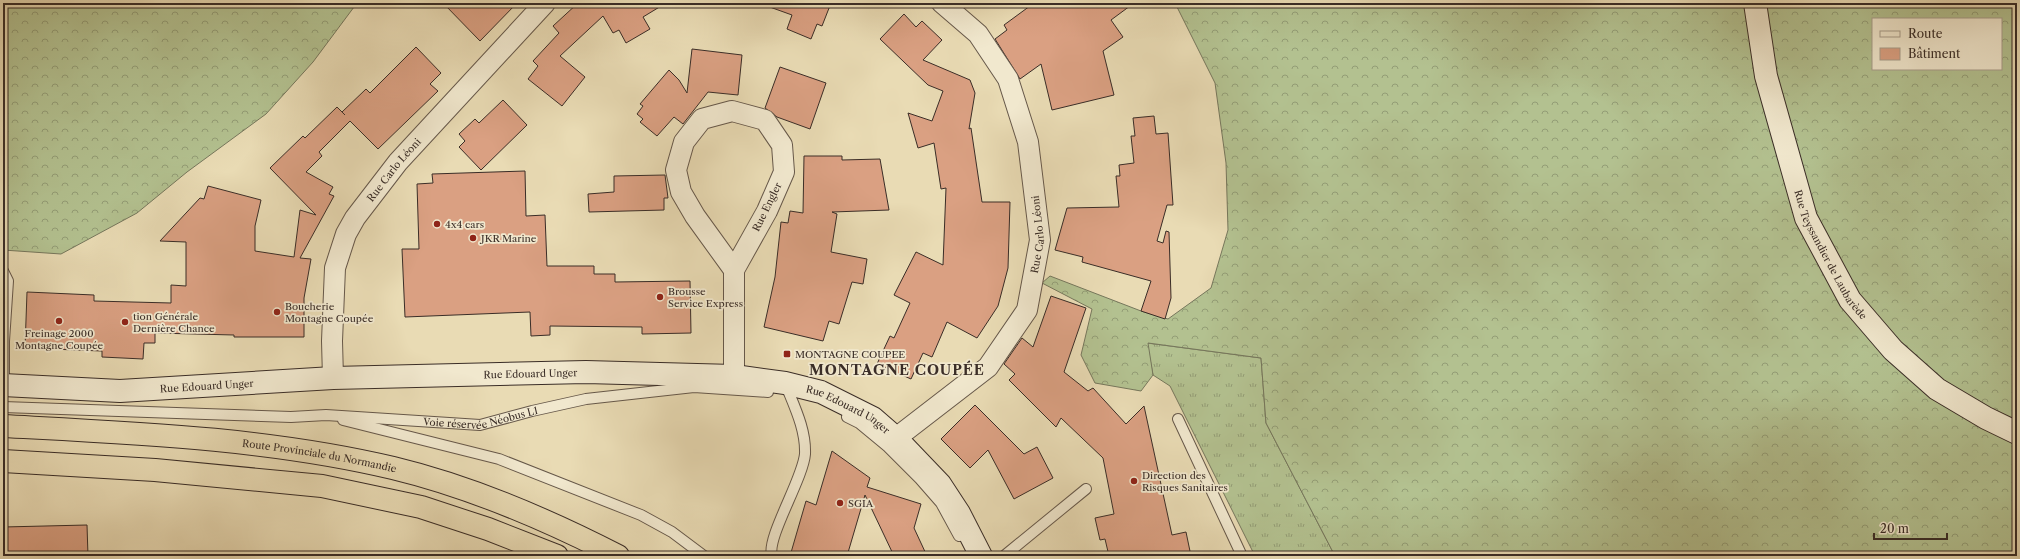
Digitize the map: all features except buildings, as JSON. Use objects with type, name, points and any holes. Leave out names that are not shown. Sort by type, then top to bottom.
[{"type":"highway","name":"Route Provinciale du Normandie","points":[[3,426],[169,436],[282,448],[392,468],[467,490],[537,516],[618,556]]},
{"type":"highway","points":[[3,461],[155,470],[322,486],[421,507],[488,528],[557,556]]},
{"type":"street","name":"Rue Carlo Léoni","points":[[333,378],[333,292],[335,268],[346,234],[356,218],[398,162],[544,3]]},
{"type":"street","name":"Rue Carlo Léoni","points":[[896,438],[988,367],[1027,310],[1040,240],[1028,142],[1008,79],[978,34],[942,3]]},
{"type":"street","name":"Rue Teyssandier de Laubarède","points":[[1755,3],[1766,76],[1806,218],[1850,300],[1893,350],[1937,389],[1986,418],[2017,433]]},
{"type":"street","name":"Rue Engler","points":[[734,270],[695,216],[681,192],[676,170],[684,142],[702,119],[732,111],[765,120],[782,146],[784,172],[767,211],[734,270],[734,376]]},
{"type":"street","name":"Rue Edouard Unger","points":[[3,385],[120,391],[333,378],[586,372],[734,376],[787,389],[821,392],[873,418],[896,438],[940,484],[959,513],[981,556]]},
{"type":"lane","points":[[3,271],[8,282],[3,385]]},
{"type":"lane","name":"Voie réservée Néobus L1","points":[[326,415],[480,425],[532,411],[586,399],[694,387],[787,389],[817,400],[859,424],[888,447],[940,503],[969,556]]},
{"type":"lane","points":[[772,556],[771,551],[775,535],[789,504],[805,455],[801,424],[787,389]]},
{"type":"lane","points":[[3,407],[291,416],[326,415]]},
{"type":"lane","name":"Voie réservée Néobus L1","points":[[326,415],[364,426],[499,459],[641,515],[672,532],[704,556]]},
{"type":"lane","points":[[1178,419],[1242,556]]},
{"type":"lane","points":[[1004,556],[1086,489]]},
{"type":"green space","points":[[3,3],[357,3],[313,62],[266,114],[187,172],[137,213],[61,254],[3,250]]},
{"type":"green space","points":[[1175,3],[1789,3],[1793,7],[1804,3],[2017,3],[2017,556],[1335,556],[1266,423],[1261,358],[1148,343],[1153,375],[1141,391],[1095,383],[1081,355],[1092,309],[1042,283],[1050,276],[1141,311],[1168,319],[1211,288],[1228,230],[1226,163],[1215,83]]},
{"type":"green space","points":[[1147,343],[1261,358],[1266,423],[1335,556],[1255,556],[1170,386],[1153,375]]},
{"type":"place","name":"4x4 cars","points":[[437,224]]},
{"type":"place","name":"JKR Marine","points":[[473,238]]},
{"type":"place","name":"Brousse Service Express","points":[[660,297]]},
{"type":"place","name":"Boucherie Montagne Coupée","points":[[277,312]]},
{"type":"place","name":"Freinage 2000 Montagne Coupée","points":[[59,321]]},
{"type":"place","name":"tion Générale Dernière Chance","points":[[125,322]]},
{"type":"place","name":"MONTAGNE COUPEE","points":[[787,354]]},
{"type":"place","name":"Direction des Risques Sanitaires","points":[[1134,481]]},
{"type":"place","name":"SGIA","points":[[840,503]]},
{"type":"district","name":"MONTAGNE COUPÉE","points":[[897,370]]}]
